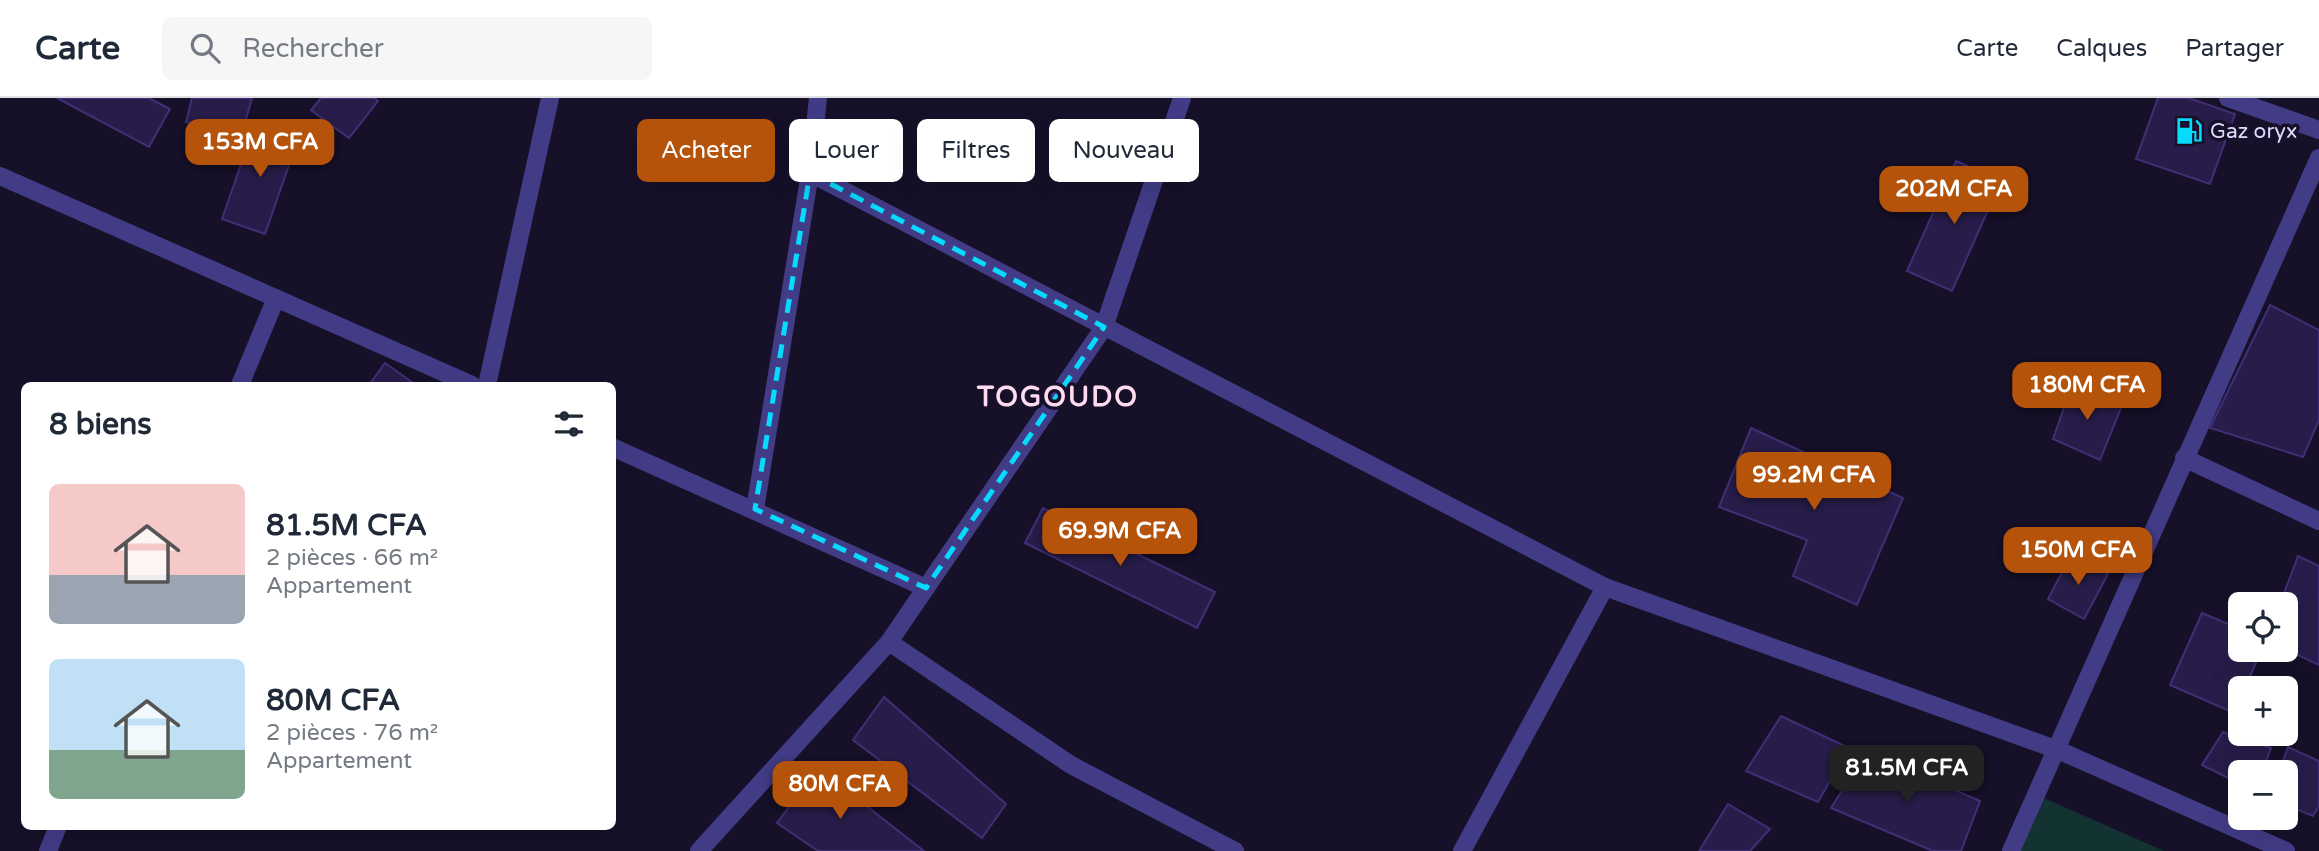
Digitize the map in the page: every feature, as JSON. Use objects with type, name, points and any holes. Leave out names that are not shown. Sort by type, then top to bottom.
[{"type":"street","points":[[488,382],[550,98]]},
{"type":"street","points":[[816,119],[818,98]]},
{"type":"street","points":[[699,851],[888,642],[1104,327],[1182,98]]},
{"type":"street","points":[[2228,98],[2319,130]]},
{"type":"street","points":[[2011,851],[2319,158]]},
{"type":"street","points":[[0,176],[465,382]]},
{"type":"street","points":[[755,509],[809,182]]},
{"type":"street","points":[[827,182],[1605,587],[2058,750],[2286,851]]},
{"type":"street","points":[[241,382],[276,298]]},
{"type":"street","points":[[616,449],[926,588]]},
{"type":"street","points":[[2184,458],[2319,521]]},
{"type":"street","points":[[1462,851],[1605,587]]},
{"type":"street","points":[[888,642],[1071,765],[1235,851]]},
{"type":"street","points":[[48,851],[56,830]]},
{"type":"highlighted area","points":[[810,173],[1104,327],[926,588],[755,509]]},
{"type":"green space","points":[[2037,795],[2164,851],[2017,851]]},
{"type":"building","points":[[57,98],[149,98],[170,109],[149,147]]},
{"type":"building","points":[[192,98],[252,98],[241,137],[186,122]]},
{"type":"building","points":[[321,98],[374,98],[378,101],[349,138],[311,110]]},
{"type":"building","points":[[2158,98],[2189,98],[2235,114],[2210,184],[2136,159]]},
{"type":"building","points":[[255,124],[298,139],[265,234],[222,219]]},
{"type":"building","points":[[1956,161],[2001,181],[1952,291],[1907,271]]},
{"type":"building","points":[[2270,305],[2319,330],[2319,420],[2303,457],[2210,428]]},
{"type":"building","points":[[385,363],[412,382],[371,382]]},
{"type":"building","points":[[2072,385],[2123,403],[2100,460],[2053,439]]},
{"type":"building","points":[[1751,428],[1903,498],[1857,605],[1793,576],[1807,540],[1719,507]]},
{"type":"building","points":[[1043,508],[1215,592],[1197,628],[1025,543]]},
{"type":"building","points":[[2071,555],[2108,574],[2084,619],[2048,599]]},
{"type":"building","points":[[2298,556],[2319,566],[2319,665],[2298,655],[2298,592],[2284,592]]},
{"type":"building","points":[[2202,613],[2228,624],[2228,662],[2256,662],[2250,676],[2228,676],[2228,710],[2170,685]]},
{"type":"building","points":[[884,697],[1006,804],[982,838],[853,740]]},
{"type":"building","points":[[1781,716],[1849,748],[1818,802],[1746,771]]},
{"type":"building","points":[[2223,732],[2228,734],[2228,746],[2271,748],[2266,760],[2228,760],[2228,778],[2202,765]]},
{"type":"building","points":[[2288,747],[2319,761],[2319,806],[2313,816],[2298,810],[2298,760],[2283,760]]},
{"type":"building","points":[[1867,751],[1980,801],[1961,851],[1933,851],[1831,808]]},
{"type":"building","points":[[818,768],[924,851],[818,851],[777,823]]},
{"type":"building","points":[[1728,804],[1770,829],[1750,851],[1699,851]]},
{"type":"place","name":"Gaz oryx","points":[[2189,131]]},
{"type":"district","name":"TOGOUDO","points":[[1058,397]]}]
